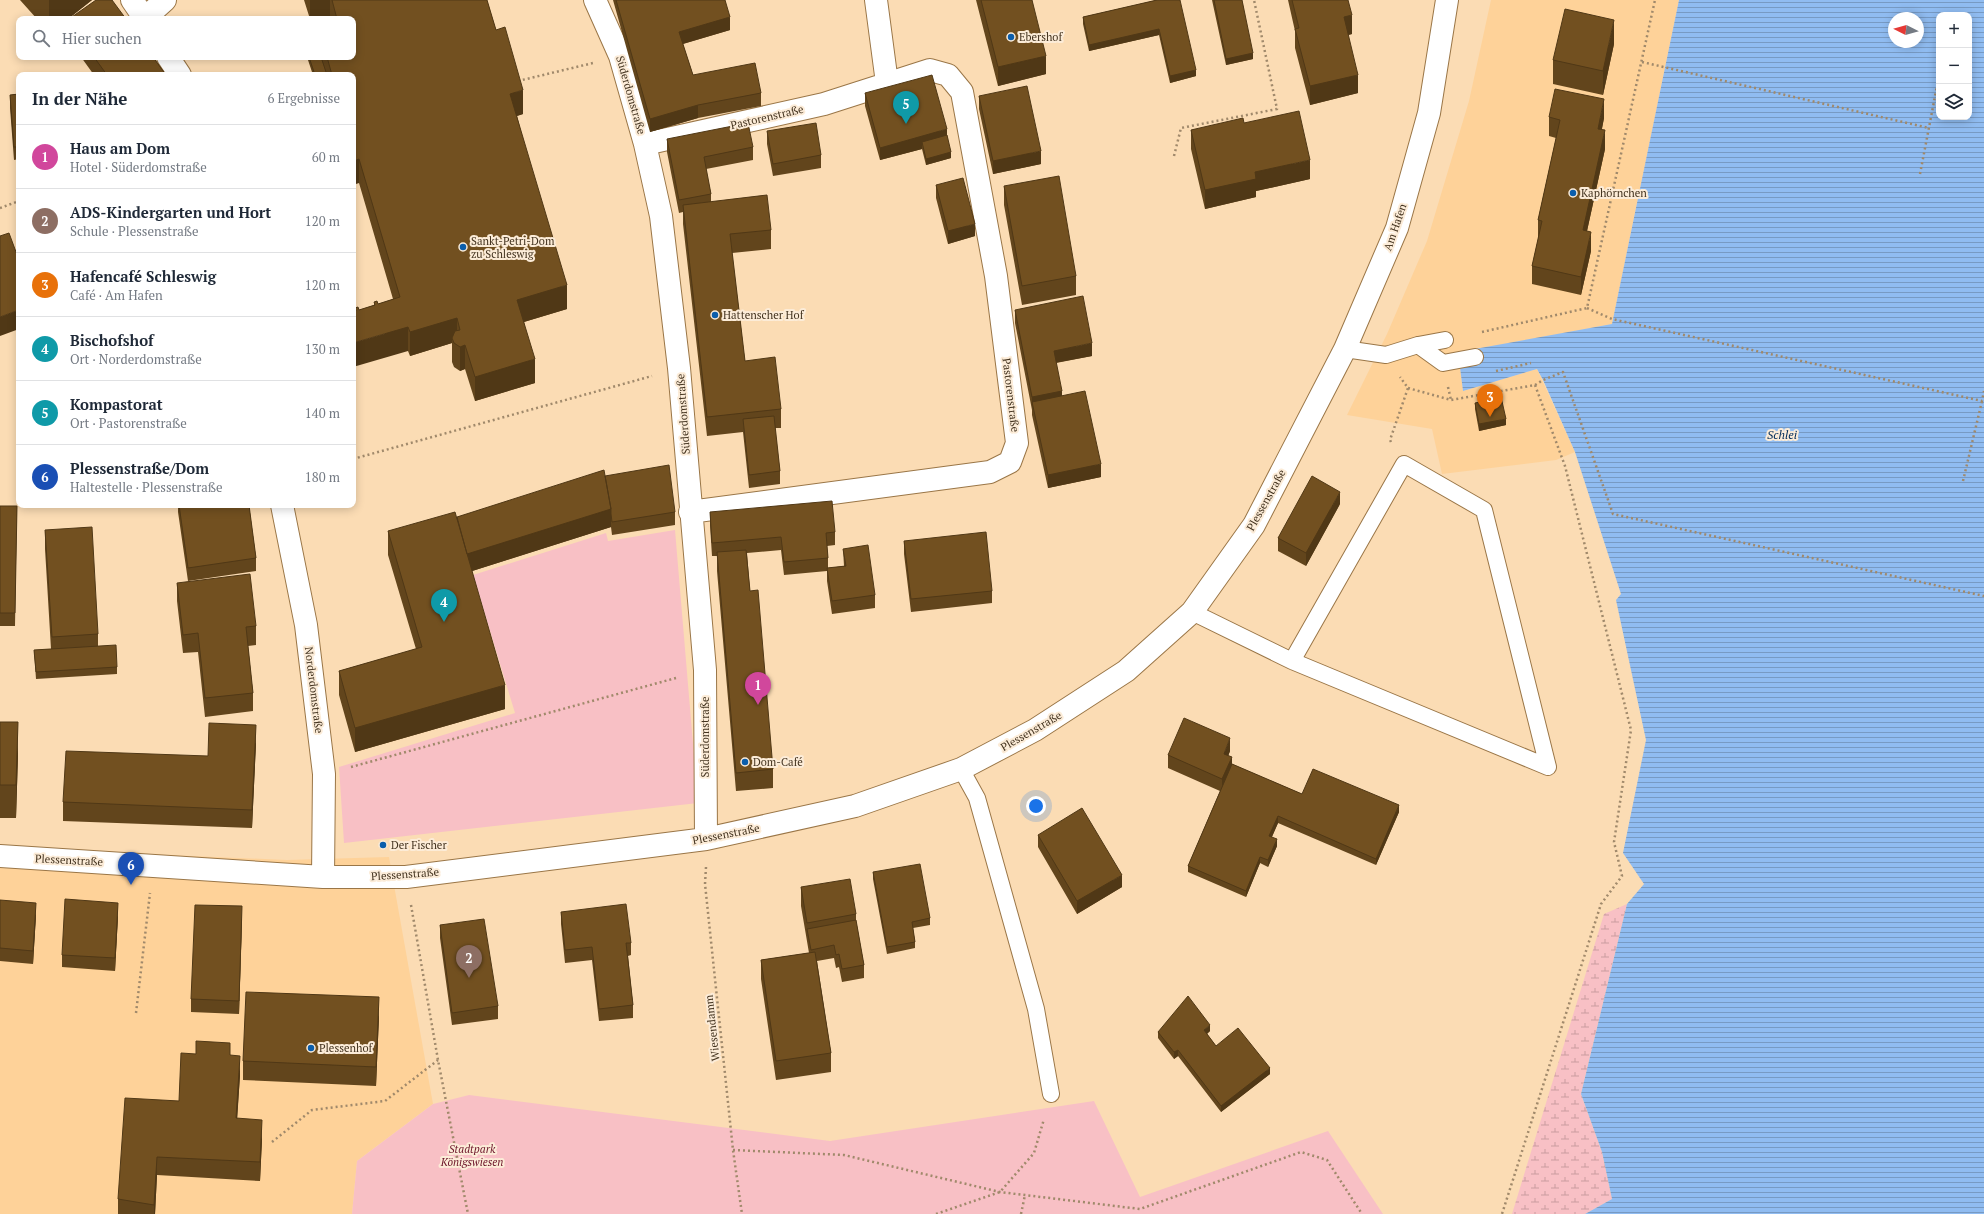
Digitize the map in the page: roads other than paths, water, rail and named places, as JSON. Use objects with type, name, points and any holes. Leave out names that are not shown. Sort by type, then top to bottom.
[{"type":"street","points":[[132,0],[142,16]]},
{"type":"street","points":[[147,16],[165,0]]},
{"type":"street","name":"Süderdomstraße","points":[[595,0],[620,56],[645,144],[661,216],[679,368],[690,512],[705,670],[706,839]]},
{"type":"street","points":[[876,0],[887,83]]},
{"type":"street","name":"Am Hafen","points":[[1299,438],[1345,349],[1397,228],[1429,113],[1447,0]]},
{"type":"street","points":[[170,60],[178,72]]},
{"type":"street","name":"Pastorenstraße","points":[[645,144],[824,104],[930,70],[948,75],[962,92],[996,276],[1017,443],[1010,462],[990,472],[690,512]]},
{"type":"street","name":"Plessenstraße","points":[[0,856],[323,877],[406,877],[706,839],[855,806],[960,769],[1035,730],[1126,671],[1192,612],[1254,524],[1299,438]]},
{"type":"street","name":"Norderdomstraße","points":[[283,508],[306,625],[324,774],[323,877]]},
{"type":"lane","points":[[1345,349],[1386,355],[1418,345],[1445,340]]},
{"type":"lane","points":[[1418,345],[1443,363],[1475,357]]},
{"type":"lane","points":[[1192,612],[1292,661],[1548,767],[1484,510],[1404,464],[1292,661]]},
{"type":"lane","points":[[960,769],[977,798],[1036,1009],[1052,1094]]},
{"type":"water","name":"Schlei","points":[[1679,0],[1984,0],[1984,1214],[1585,1214],[1612,1199],[1602,1152],[1581,1094],[1627,904],[1644,884],[1623,853],[1646,740],[1616,600],[1621,594],[1575,452],[1543,380],[1537,369],[1463,391],[1458,352],[1612,324]]},
{"type":"place","name":"Ebershof","points":[[1011,37]]},
{"type":"place","name":"Kompastorat","points":[[906,124]]},
{"type":"place","name":"Kaphörnchen","points":[[1573,193]]},
{"type":"place","name":"Sankt-Petri-Dom zu Schleswig","points":[[463,247]]},
{"type":"place","name":"Hattenscher Hof","points":[[715,315]]},
{"type":"place","name":"Hafencafé Schleswig","points":[[1490,417]]},
{"type":"place","name":"Bischofshof","points":[[444,622]]},
{"type":"place","name":"Haus am Dom","points":[[758,705]]},
{"type":"place","name":"Dom-Café","points":[[745,762]]},
{"type":"place","name":"Der Fischer","points":[[383,845]]},
{"type":"place","name":"Plessenstraße/Dom","points":[[131,885]]},
{"type":"place","name":"ADS-Kindergarten und Hort","points":[[469,978]]},
{"type":"place","name":"Plessenhof","points":[[311,1048]]},
{"type":"park label","name":"Stadtpark Königswiesen","points":[[472,1155]]}]
